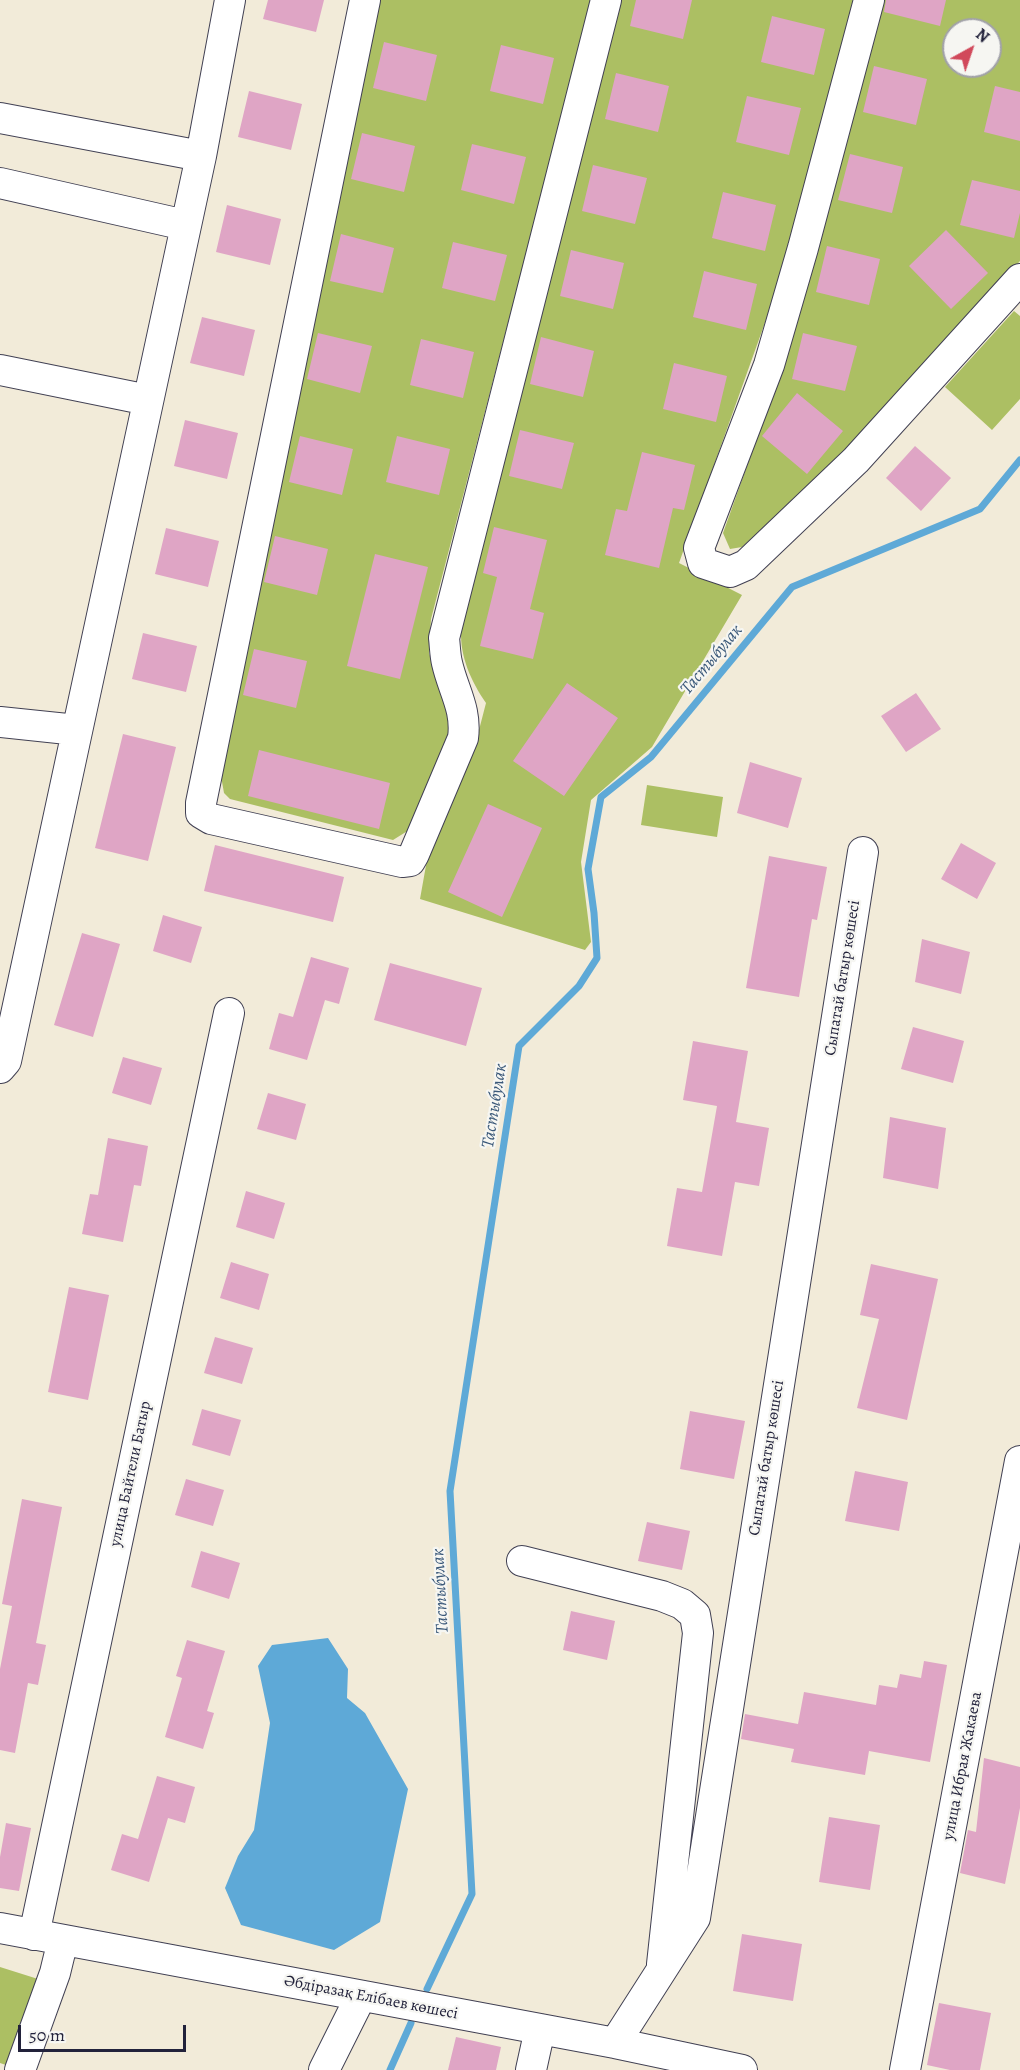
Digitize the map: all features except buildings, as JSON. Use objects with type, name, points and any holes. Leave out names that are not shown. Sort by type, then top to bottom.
[{"type":"street","points":[[0,1068],[6,1061],[201,156],[230,0]]},
{"type":"street","points":[[365,0],[201,803],[201,813],[211,819],[402,862],[410,861],[414,854],[463,738],[465,724],[463,713],[447,664],[444,638],[448,614],[606,0]]},
{"type":"street","points":[[869,0],[803,248],[769,365],[699,548],[703,562],[730,572],[746,565],[856,460],[1020,279]]},
{"type":"street","points":[[0,118],[201,156]]},
{"type":"street","points":[[0,183],[185,225]]},
{"type":"street","points":[[0,370],[148,400]]},
{"type":"street","points":[[0,722],[77,730]]},
{"type":"street","name":"Сыпатай батыр көшесі","points":[[615,2043],[695,1918],[863,852]]},
{"type":"street","name":"улица Байтели Батыр","points":[[20,2070],[55,1973],[49,1938],[229,1013]]},
{"type":"street","name":"улица Ибрая Жакаева","points":[[906,2070],[1020,1461]]},
{"type":"street","points":[[522,1561],[662,1596],[682,1604],[695,1615],[698,1633],[661,1970]]},
{"type":"street","name":"Әбдіразақ Елібаев көшесі","points":[[0,1928],[615,2043],[742,2070]]},
{"type":"street","points":[[324,2070],[361,1996]]},
{"type":"street","points":[[531,2070],[540,2029]]},
{"type":"green space","points":[[379,0],[592,0],[431,619],[429,653],[450,715],[448,738],[409,830],[393,840],[230,799],[224,793],[221,776]]},
{"type":"green space","points":[[621,0],[853,0],[777,289],[679,563],[742,595],[652,747],[591,800],[581,862],[591,942],[585,950],[420,899],[430,843],[479,730],[486,703],[468,668],[462,650],[461,630],[489,510]]},
{"type":"green space","points":[[884,0],[1020,0],[1020,261],[847,451],[742,547],[730,549],[723,533],[798,316]]},
{"type":"green space","points":[[1014,311],[1020,316],[1020,399],[992,430],[945,387]]},
{"type":"green space","points":[[647,785],[723,797],[717,837],[641,825]]},
{"type":"green space","points":[[0,1967],[38,1979],[9,2066],[0,2063]]},
{"type":"water","points":[[328,1638],[348,1669],[347,1698],[365,1713],[408,1789],[380,1922],[334,1950],[241,1925],[225,1888],[238,1856],[254,1830],[270,1723],[258,1666],[272,1645]]},
{"type":"waterway","name":"Тастыбулак","points":[[427,1989],[472,1894],[450,1491],[519,1046],[579,986],[597,958],[588,869],[601,797],[651,757],[792,587],[980,509],[1020,460]]},
{"type":"waterway","name":"Тастыбулак","points":[[390,2070],[411,2023]]}]
